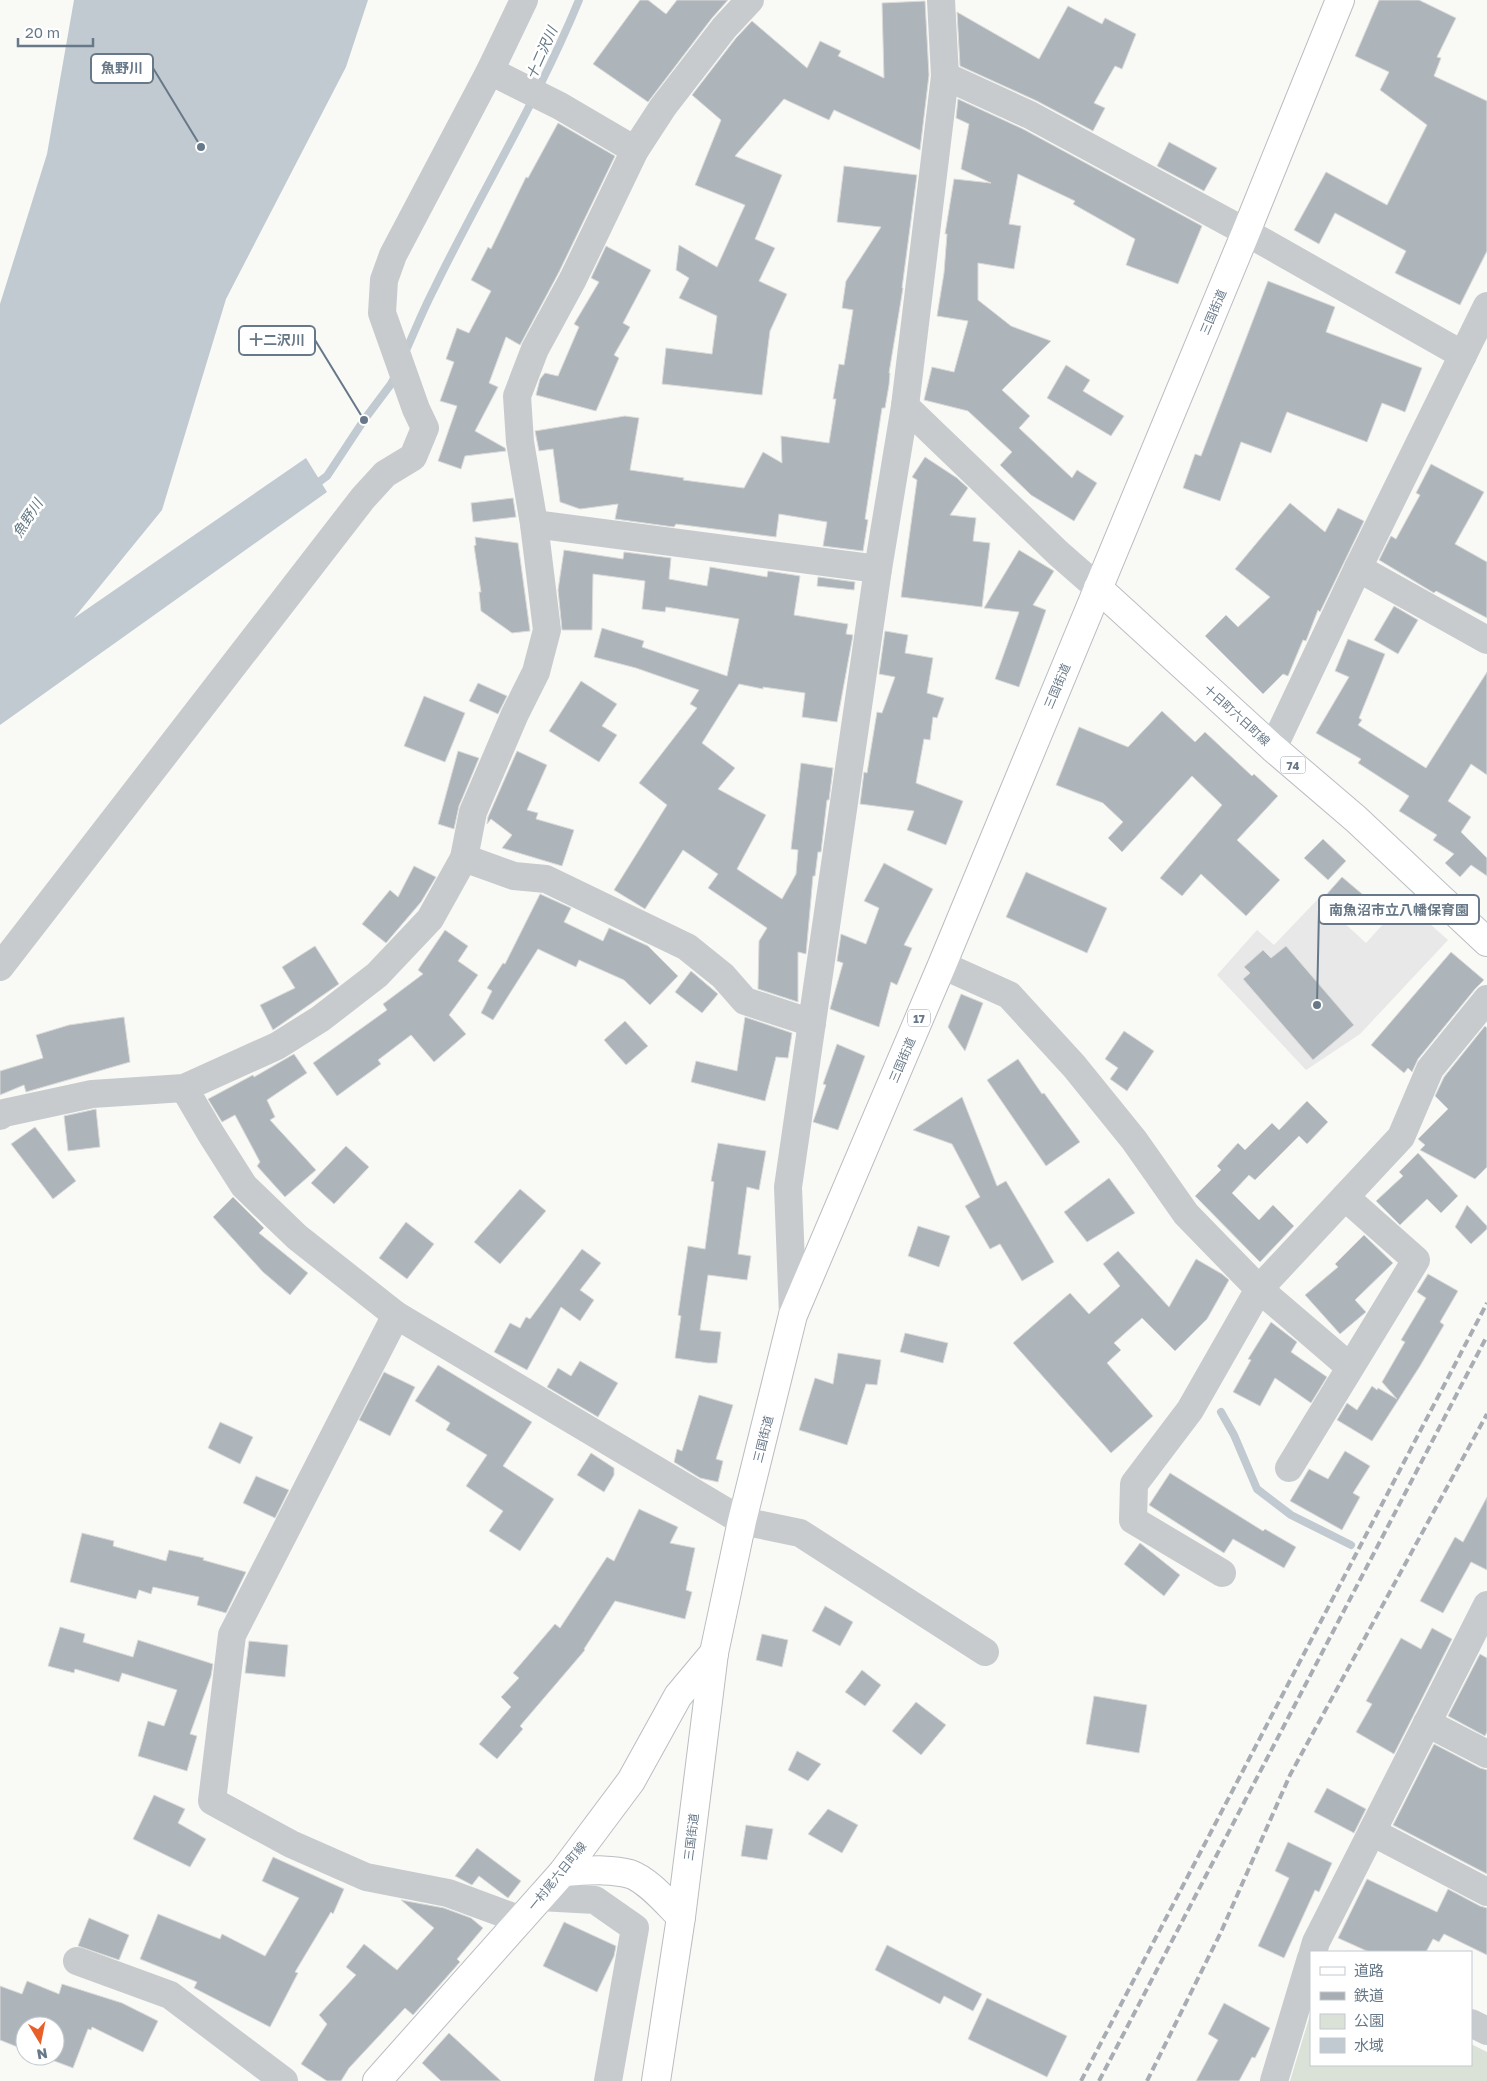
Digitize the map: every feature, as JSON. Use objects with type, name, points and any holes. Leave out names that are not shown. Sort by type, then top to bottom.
[{"type":"main road","name":"三国街道","points":[[656,2081],[681,1917],[714,1653],[742,1522],[793,1315],[942,965],[1246,232],[1340,0]]},
{"type":"main road","name":"十日町六日町線","points":[[1098,588],[1272,748],[1356,819],[1487,942]]},
{"type":"main road","name":"一村尾六日町線","points":[[377,2081],[564,1872],[631,1781],[678,1696],[714,1653]]},
{"type":"main road","points":[[564,1872],[602,1870],[631,1875],[655,1891],[681,1917]]},
{"type":"street","points":[[0,967],[363,498],[385,474],[413,458],[425,428],[416,409],[382,313],[384,280],[393,255],[502,77],[524,0]]},
{"type":"street","points":[[0,1116],[4,1113],[92,1094],[184,1088],[277,1046],[320,1020],[377,975],[430,919],[464,858],[473,812],[515,714],[536,672],[547,630],[534,524],[520,442],[517,396],[535,349],[574,279],[635,150],[663,107],[724,28],[750,0]]},
{"type":"street","points":[[793,1315],[788,1187],[878,569],[905,406],[945,76],[941,0]]},
{"type":"street","points":[[945,76],[1030,115],[1246,232],[1463,355]]},
{"type":"street","points":[[502,77],[560,106],[635,150]]},
{"type":"street","points":[[1272,748],[1487,306]]},
{"type":"street","points":[[905,406],[1058,553],[1098,588]]},
{"type":"street","points":[[534,524],[878,569]]},
{"type":"street","points":[[1358,568],[1487,640]]},
{"type":"street","points":[[464,858],[514,876],[546,880],[687,948],[723,976],[745,1001],[812,1024]]},
{"type":"street","points":[[942,965],[1009,995],[1086,1081],[1134,1140],[1186,1214],[1259,1289],[1350,1367]]},
{"type":"street","points":[[1222,1573],[1133,1520],[1134,1484],[1190,1410],[1259,1289],[1401,1136],[1430,1069],[1487,998]]},
{"type":"street","points":[[184,1088],[244,1186],[297,1237],[396,1315],[742,1522],[800,1533],[985,1652]]},
{"type":"street","points":[[1289,1468],[1416,1260],[1345,1197]]},
{"type":"street","points":[[396,1315],[232,1635],[212,1801],[291,1844],[366,1877],[448,1894],[521,1920]]},
{"type":"street","points":[[1318,1951],[1372,1832],[1486,1609]]},
{"type":"street","points":[[1427,1723],[1487,1754]]},
{"type":"street","points":[[1372,1832],[1487,1892]]},
{"type":"street","points":[[540,1897],[595,1900],[635,1928],[608,2081]]},
{"type":"street","points":[[77,1961],[170,1995],[284,2081]]},
{"type":"street","points":[[1274,2081],[1310,1975]]},
{"type":"street","points":[[1472,2024],[1487,2031]]},
{"type":"shaded area","points":[[1318,899],[1366,943],[1404,901],[1448,940],[1360,1034],[1306,1070],[1217,975],[1257,930],[1274,945]]},
{"type":"green space","points":[[1310,2015],[1310,2066],[1472,2066],[1472,2044],[1487,2052],[1487,2081],[1290,2081]]},
{"type":"water","points":[[74,0],[368,0],[346,67],[226,299],[162,510],[74,618],[306,458],[327,492],[0,725],[0,304],[47,154]]},
{"type":"building","points":[[640,0],[648,0],[666,14],[677,0],[728,0],[648,102],[593,64]]},
{"type":"building","points":[[1379,0],[1419,0],[1456,18],[1437,57],[1441,58],[1434,76],[1487,101],[1487,251],[1460,305],[1395,273],[1406,251],[1335,213],[1319,244],[1294,230],[1326,172],[1387,205],[1427,125],[1380,90],[1389,72],[1355,56]]},
{"type":"building","points":[[925,1],[929,75],[920,150],[834,110],[829,120],[784,99],[735,156],[782,175],[755,239],[775,248],[759,281],[787,294],[770,331],[762,395],[662,384],[666,348],[712,354],[717,316],[679,298],[689,278],[676,270],[679,245],[717,267],[745,205],[695,185],[721,120],[692,95],[736,38],[752,21],[807,68],[820,41],[841,51],[838,56],[884,78],[882,3]]},
{"type":"building","points":[[1068,6],[1102,24],[1105,18],[1136,34],[1122,69],[1115,66],[1094,103],[1105,108],[1093,131],[1037,101],[960,66],[957,12],[1039,59]]},
{"type":"building","points":[[958,99],[1023,129],[1202,226],[1178,284],[1126,265],[1135,239],[1073,204],[1075,201],[1018,174],[1009,224],[1021,226],[1014,269],[978,263],[978,300],[1011,326],[1051,341],[1002,390],[1030,416],[1019,428],[1072,478],[1077,470],[1097,483],[1074,521],[1031,495],[1000,465],[1012,452],[968,411],[924,400],[932,367],[954,372],[968,321],[937,316],[944,273],[947,234],[945,234],[954,179],[991,183],[961,169],[969,124],[956,118]]},
{"type":"building","points":[[558,123],[615,156],[559,272],[520,345],[506,337],[489,383],[498,387],[475,431],[505,448],[506,451],[465,456],[461,469],[438,461],[457,406],[440,401],[454,362],[446,359],[457,328],[469,333],[491,291],[471,280],[488,247],[491,249],[526,177],[528,178]]},
{"type":"building","points":[[1169,142],[1217,168],[1204,191],[1157,166]]},
{"type":"building","points":[[844,166],[917,175],[903,288],[889,373],[889,385],[885,408],[882,408],[865,519],[868,520],[863,551],[823,546],[827,522],[779,514],[776,537],[676,524],[674,527],[615,519],[618,504],[580,509],[560,502],[553,449],[539,451],[535,431],[625,416],[639,418],[630,470],[684,478],[683,480],[744,488],[763,452],[782,463],[781,436],[829,443],[836,399],[833,399],[839,364],[844,365],[853,310],[842,308],[846,281],[881,227],[837,222]]},
{"type":"building","points":[[606,246],[651,270],[623,323],[630,327],[614,355],[619,358],[596,411],[536,395],[540,379],[545,373],[558,376],[579,327],[574,324],[599,282],[591,278]]},
{"type":"building","points":[[1268,281],[1335,307],[1326,332],[1422,368],[1405,412],[1382,403],[1367,442],[1287,412],[1271,453],[1241,442],[1220,501],[1183,488],[1195,454],[1201,456]]},
{"type":"building","points":[[1066,365],[1090,380],[1083,391],[1124,416],[1111,436],[1047,398]]},
{"type":"building","points":[[925,457],[957,478],[968,488],[950,515],[976,518],[973,541],[990,543],[982,607],[901,597],[917,480],[912,477]]},
{"type":"building","points":[[1431,464],[1484,492],[1455,544],[1487,562],[1487,618],[1436,591],[1434,593],[1379,560],[1391,536],[1396,539],[1420,495],[1416,493]]},
{"type":"building","points":[[513,498],[516,517],[473,522],[471,503]]},
{"type":"building","points":[[1290,503],[1325,532],[1338,508],[1364,521],[1320,612],[1318,610],[1306,641],[1303,640],[1288,676],[1283,674],[1263,694],[1205,636],[1226,615],[1238,627],[1270,597],[1235,569]]},
{"type":"building","points":[[475,537],[518,543],[530,631],[512,633],[481,611],[479,592],[481,592],[474,546],[476,545]]},
{"type":"building","points":[[564,550],[623,559],[624,552],[671,558],[669,579],[707,586],[710,567],[767,577],[768,571],[800,576],[794,615],[848,624],[846,634],[853,635],[837,722],[802,717],[805,693],[763,687],[763,689],[739,684],[702,743],[735,768],[718,789],[766,815],[737,869],[782,899],[796,874],[798,850],[791,849],[801,763],[833,768],[821,852],[818,852],[815,876],[813,876],[806,954],[798,952],[798,1002],[758,989],[759,941],[767,928],[708,888],[718,874],[683,850],[645,909],[614,890],[667,805],[639,783],[697,708],[690,704],[699,690],[636,668],[594,657],[602,628],[644,641],[642,647],[727,676],[739,619],[666,607],[665,612],[642,609],[645,581],[593,574],[592,630],[562,630],[558,590]]},
{"type":"building","points":[[1019,550],[1054,571],[1033,605],[1046,610],[1019,687],[995,679],[1019,612],[984,608]]},
{"type":"building","points":[[818,577],[855,582],[854,590],[817,586]]},
{"type":"building","points":[[1394,606],[1418,620],[1398,654],[1374,640]]},
{"type":"building","points":[[885,631],[908,635],[905,653],[933,658],[927,693],[944,698],[937,718],[933,717],[930,740],[924,739],[916,783],[963,801],[946,845],[907,830],[914,811],[860,804],[864,772],[867,773],[877,712],[882,713],[895,677],[879,674]]},
{"type":"building","points":[[1348,639],[1385,654],[1359,718],[1362,720],[1358,725],[1426,768],[1487,672],[1487,775],[1471,764],[1448,801],[1471,817],[1461,832],[1487,858],[1487,876],[1471,865],[1460,877],[1445,863],[1454,854],[1433,840],[1437,835],[1399,811],[1409,796],[1358,763],[1361,759],[1316,733],[1349,677],[1335,671]]},
{"type":"building","points":[[581,681],[617,704],[602,726],[617,735],[599,762],[549,731]]},
{"type":"building","points":[[478,683],[507,696],[498,714],[469,701]]},
{"type":"building","points":[[424,696],[465,713],[445,762],[404,746]]},
{"type":"building","points":[[1162,711],[1195,742],[1205,732],[1252,776],[1254,774],[1278,796],[1237,840],[1280,880],[1246,916],[1201,874],[1182,896],[1160,878],[1222,805],[1192,776],[1122,852],[1108,838],[1123,822],[1103,803],[1056,785],[1079,727],[1128,747]]},
{"type":"building","points":[[458,751],[479,758],[459,806],[454,829],[438,824]]},
{"type":"building","points":[[517,751],[547,765],[527,810],[538,813],[536,819],[574,830],[562,866],[502,848],[512,835],[491,819],[487,824],[488,817]]},
{"type":"building","points":[[1323,839],[1346,861],[1328,880],[1304,858]]},
{"type":"building","points":[[884,863],[933,889],[904,945],[912,948],[897,985],[891,982],[879,1027],[830,1009],[843,963],[837,961],[841,934],[866,944],[879,908],[864,901]]},
{"type":"building","points":[[414,866],[436,877],[421,902],[386,943],[362,924],[390,890],[398,897]]},
{"type":"building","points":[[1026,872],[1107,908],[1087,953],[1006,917]]},
{"type":"building","points":[[1342,877],[1368,899],[1351,917],[1326,895]]},
{"type":"building","points":[[540,894],[571,908],[564,922],[603,941],[609,928],[648,946],[678,976],[650,1005],[624,980],[579,960],[576,967],[538,949],[493,1020],[481,1013],[492,991],[487,988],[503,963],[505,964]]},
{"type":"building","points":[[445,930],[468,946],[458,961],[478,975],[449,1015],[466,1034],[434,1062],[411,1035],[378,1060],[381,1064],[337,1096],[313,1063],[387,1010],[383,1004],[423,974],[418,970]]},
{"type":"building","points":[[315,946],[339,984],[273,1030],[260,1005],[295,988],[282,967]]},
{"type":"building","points":[[1286,946],[1354,1025],[1313,1060],[1243,979],[1250,973],[1244,967],[1263,950],[1271,958]]},
{"type":"building","points":[[1451,952],[1484,980],[1418,1059],[1412,1072],[1408,1068],[1404,1073],[1371,1045]]},
{"type":"building","points":[[691,971],[718,994],[702,1013],[675,992]]},
{"type":"building","points":[[961,994],[983,1003],[965,1051],[948,1027]]},
{"type":"building","points":[[124,1017],[130,1062],[26,1092],[24,1085],[0,1095],[0,1071],[43,1058],[36,1035],[69,1025]]},
{"type":"building","points":[[745,1017],[792,1033],[788,1058],[776,1057],[765,1101],[691,1082],[696,1061],[737,1071]]},
{"type":"building","points":[[625,1021],[648,1046],[626,1065],[604,1040]]},
{"type":"building","points":[[1485,1026],[1487,1028],[1487,1167],[1475,1179],[1420,1150],[1425,1145],[1418,1139],[1448,1109],[1435,1096],[1444,1077]]},
{"type":"building","points":[[1124,1031],[1154,1051],[1127,1091],[1110,1079],[1118,1068],[1105,1059]]},
{"type":"building","points":[[837,1044],[865,1056],[838,1130],[813,1122],[826,1085],[823,1084]]},
{"type":"building","points":[[294,1054],[307,1073],[267,1100],[275,1117],[270,1120],[316,1170],[285,1197],[257,1166],[260,1162],[235,1115],[222,1122],[208,1099],[253,1075],[254,1077]]},
{"type":"building","points":[[1018,1059],[1042,1094],[1044,1093],[1080,1142],[1046,1166],[987,1080]]},
{"type":"building","points":[[962,1097],[997,1186],[1006,1181],[1054,1262],[1022,1281],[1000,1244],[990,1249],[965,1206],[980,1197],[952,1144],[913,1130]]},
{"type":"building","points":[[1307,1101],[1328,1122],[1307,1144],[1299,1136],[1255,1180],[1249,1175],[1232,1193],[1259,1220],[1273,1205],[1294,1226],[1260,1262],[1195,1196],[1221,1170],[1217,1166],[1238,1143],[1245,1150],[1272,1123],[1279,1130]]},
{"type":"building","points":[[96,1109],[100,1147],[68,1151],[64,1116]]},
{"type":"building","points":[[35,1127],[76,1181],[53,1199],[11,1144]]},
{"type":"building","points":[[718,1143],[766,1151],[759,1190],[747,1187],[738,1254],[751,1256],[747,1280],[708,1275],[700,1330],[721,1332],[717,1363],[708,1363],[675,1358],[681,1316],[678,1315],[688,1246],[705,1249],[714,1182],[711,1181]]},
{"type":"building","points":[[346,1146],[369,1167],[334,1204],[311,1183]]},
{"type":"building","points":[[1418,1153],[1458,1196],[1441,1213],[1427,1199],[1400,1225],[1376,1201],[1403,1176],[1399,1172]]},
{"type":"building","points":[[1109,1178],[1135,1213],[1087,1242],[1064,1212]]},
{"type":"building","points":[[520,1189],[546,1211],[500,1264],[474,1242]]},
{"type":"building","points":[[233,1197],[264,1228],[259,1233],[308,1273],[290,1295],[263,1272],[213,1217]]},
{"type":"building","points":[[1467,1205],[1487,1226],[1487,1229],[1471,1244],[1455,1227]]},
{"type":"building","points":[[406,1222],[434,1244],[407,1279],[379,1258]]},
{"type":"building","points":[[918,1226],[950,1236],[939,1267],[908,1256]]},
{"type":"building","points":[[1364,1235],[1393,1263],[1355,1300],[1366,1312],[1340,1334],[1305,1295],[1338,1267],[1335,1264]]},
{"type":"building","points":[[582,1249],[601,1263],[580,1290],[594,1300],[580,1321],[561,1307],[527,1370],[494,1352],[510,1323],[520,1328],[526,1317],[530,1319]]},
{"type":"building","points":[[1118,1251],[1169,1307],[1196,1259],[1229,1280],[1207,1319],[1175,1351],[1142,1318],[1114,1343],[1121,1350],[1107,1363],[1153,1416],[1111,1453],[1013,1343],[1070,1293],[1089,1314],[1120,1286],[1103,1264]]},
{"type":"building","points":[[1428,1274],[1458,1291],[1440,1322],[1444,1325],[1372,1441],[1337,1420],[1347,1403],[1357,1410],[1372,1386],[1397,1399],[1382,1382],[1405,1342],[1401,1340],[1426,1298],[1417,1292]]},
{"type":"building","points":[[1271,1322],[1297,1342],[1291,1352],[1327,1377],[1311,1403],[1275,1378],[1260,1406],[1233,1392],[1251,1360],[1248,1359]]},
{"type":"building","points":[[905,1333],[948,1343],[943,1363],[900,1352]]},
{"type":"building","points":[[838,1353],[881,1360],[877,1385],[866,1384],[847,1445],[799,1430],[815,1378],[833,1384]]},
{"type":"building","points":[[580,1361],[618,1383],[598,1417],[547,1387],[558,1368],[571,1376]]},
{"type":"building","points":[[438,1365],[532,1422],[503,1466],[554,1499],[520,1551],[489,1531],[503,1511],[466,1486],[487,1455],[446,1430],[450,1423],[415,1401]]},
{"type":"building","points":[[384,1372],[415,1387],[390,1436],[359,1420]]},
{"type":"building","points":[[699,1395],[733,1405],[716,1459],[723,1461],[718,1482],[700,1478],[674,1462],[677,1449],[682,1451]]},
{"type":"building","points":[[220,1422],[253,1437],[240,1464],[208,1448]]},
{"type":"building","points":[[1345,1451],[1370,1466],[1353,1493],[1360,1497],[1342,1530],[1290,1501],[1309,1469],[1328,1479]]},
{"type":"building","points":[[591,1453],[614,1468],[614,1475],[604,1492],[577,1475]]},
{"type":"building","points":[[1170,1473],[1263,1531],[1265,1529],[1296,1547],[1284,1568],[1233,1539],[1224,1553],[1149,1505]]},
{"type":"building","points":[[256,1476],[289,1490],[275,1518],[243,1503]]},
{"type":"building","points":[[1487,1497],[1487,1570],[1471,1562],[1443,1613],[1420,1601],[1455,1537],[1463,1542]]},
{"type":"building","points":[[639,1509],[678,1527],[670,1543],[695,1548],[686,1590],[692,1592],[685,1619],[615,1601],[585,1650],[520,1726],[523,1729],[497,1759],[479,1744],[511,1707],[501,1697],[519,1678],[513,1673],[555,1624],[560,1628],[607,1557],[614,1561]]},
{"type":"building","points":[[82,1533],[114,1541],[113,1546],[166,1561],[169,1550],[204,1558],[203,1560],[246,1572],[226,1613],[197,1605],[199,1597],[153,1587],[151,1594],[139,1590],[136,1599],[70,1582]]},
{"type":"building","points":[[1140,1543],[1180,1575],[1164,1596],[1124,1564]]},
{"type":"building","points":[[825,1606],[853,1622],[840,1646],[812,1631]]},
{"type":"building","points":[[60,1627],[85,1634],[83,1642],[133,1657],[138,1640],[213,1664],[211,1676],[190,1734],[197,1736],[187,1771],[138,1756],[148,1721],[164,1726],[177,1690],[122,1673],[119,1682],[75,1669],[74,1673],[48,1666]]},
{"type":"building","points":[[1432,1628],[1452,1639],[1394,1754],[1356,1732],[1372,1704],[1366,1701],[1401,1638],[1421,1649]]},
{"type":"building","points":[[762,1634],[788,1640],[782,1667],[756,1660]]},
{"type":"building","points":[[249,1641],[288,1645],[285,1677],[245,1673]]},
{"type":"building","points":[[1480,1654],[1487,1658],[1487,1732],[1485,1736],[1448,1716]]},
{"type":"building","points":[[862,1670],[881,1685],[865,1706],[845,1692]]},
{"type":"building","points":[[1094,1696],[1147,1705],[1139,1753],[1086,1744]]},
{"type":"building","points":[[916,1702],[946,1725],[921,1755],[892,1731]]},
{"type":"building","points":[[1434,1744],[1487,1770],[1487,1874],[1393,1825]]},
{"type":"building","points":[[797,1751],[821,1764],[808,1781],[788,1770]]},
{"type":"building","points":[[1327,1788],[1366,1809],[1354,1833],[1314,1812]]},
{"type":"building","points":[[154,1795],[185,1809],[178,1823],[206,1839],[190,1867],[133,1839]]},
{"type":"building","points":[[828,1809],[858,1825],[842,1853],[808,1834]]},
{"type":"building","points":[[746,1825],[773,1829],[767,1860],[741,1856]]},
{"type":"building","points":[[1288,1842],[1332,1863],[1319,1892],[1315,1890],[1284,1958],[1258,1946],[1289,1878],[1275,1871]]},
{"type":"building","points":[[477,1848],[521,1881],[508,1898],[479,1876],[472,1885],[455,1876]]},
{"type":"building","points":[[273,1857],[344,1889],[333,1914],[331,1912],[295,1972],[298,1973],[270,2027],[194,1988],[197,1982],[140,1959],[158,1914],[220,1939],[222,1934],[265,1956],[299,1898],[262,1881]]},
{"type":"building","points":[[1367,1879],[1437,1912],[1448,1889],[1487,1908],[1487,1955],[1444,1934],[1439,1942],[1433,1939],[1427,1951],[1367,1951],[1338,1938]]},
{"type":"building","points":[[401,1900],[444,1908],[471,1918],[483,1928],[457,1959],[460,1962],[413,2015],[405,2008],[349,2068],[341,2081],[327,2081],[301,2064],[327,2024],[319,2015],[356,1975],[346,1967],[364,1944],[397,1970],[434,1928]]},
{"type":"building","points":[[89,1918],[129,1935],[119,1960],[78,1946]]},
{"type":"building","points":[[564,1922],[616,1946],[614,1956],[597,1992],[543,1966]]},
{"type":"building","points":[[887,1945],[982,1994],[973,2011],[944,1996],[940,2004],[875,1970]]},
{"type":"building","points":[[27,1981],[59,1994],[62,1984],[122,2003],[158,2021],[143,2052],[92,2027],[91,2030],[88,2029],[73,2068],[65,2065],[65,2016],[15,2016],[15,2046],[0,2040],[0,1986],[22,1994]]},
{"type":"building","points":[[987,1998],[1067,2036],[1047,2077],[968,2039]]},
{"type":"building","points":[[1224,2003],[1270,2028],[1255,2058],[1252,2057],[1239,2081],[1196,2081],[1218,2040],[1208,2034]]},
{"type":"building","points":[[449,2033],[501,2081],[441,2081],[422,2063]]},
{"type":"waterway","name":"十二沢川","points":[[404,355],[452,253],[546,74],[579,0]]},
{"type":"waterway","name":"十二沢川","points":[[312,487],[327,476],[396,374]]},
{"type":"waterway","points":[[1221,1412],[1234,1435],[1257,1489],[1291,1515],[1351,1545]]},
{"type":"railway","points":[[1081,2081],[1487,1303]]},
{"type":"railway","points":[[1099,2081],[1487,1336]]},
{"type":"railway","points":[[1147,2081],[1221,1932],[1290,1775],[1487,1414]]},
{"type":"place","name":"魚野川","points":[[201,147]]},
{"type":"place","name":"十二沢川","points":[[364,420]]},
{"type":"place","name":"南魚沼市立八幡保育園","points":[[1317,1005]]}]
